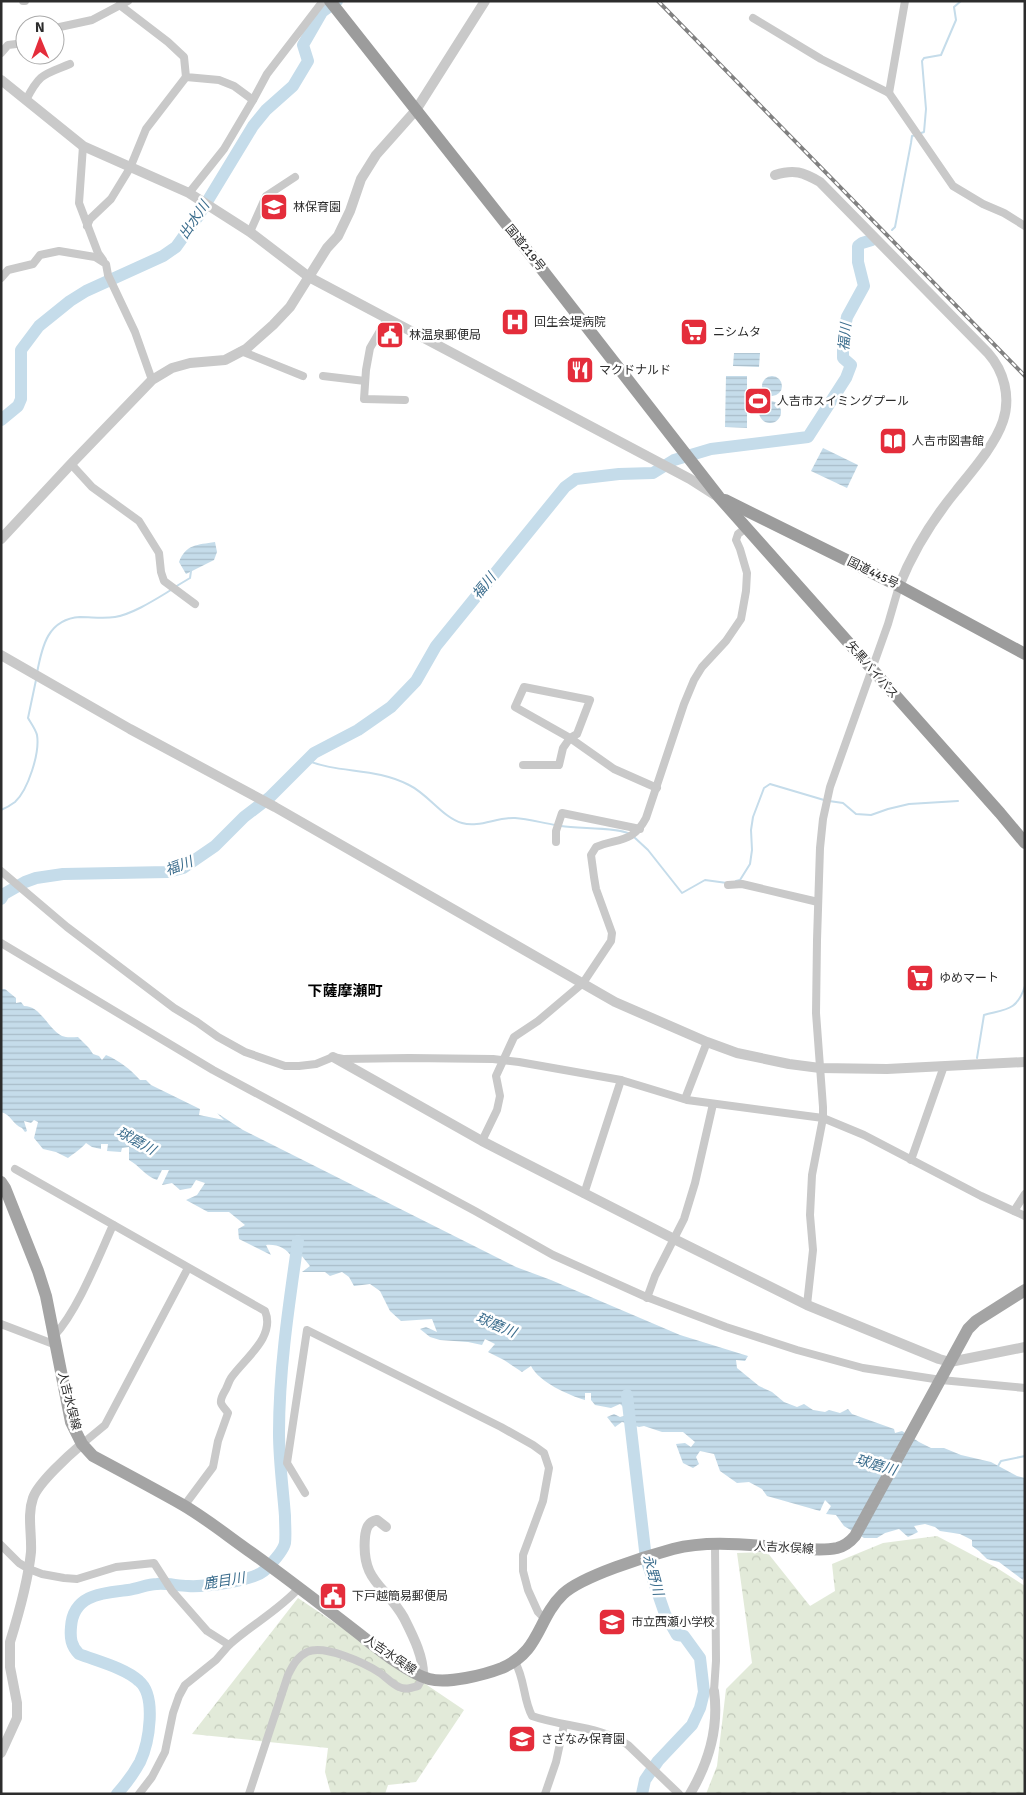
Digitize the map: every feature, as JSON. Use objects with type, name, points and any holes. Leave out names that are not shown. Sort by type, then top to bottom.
[{"type":"highway","name":"国道219号","points":[[330,1],[612,359],[718,497]]},
{"type":"highway","name":"国道445号","points":[[718,497],[899,586],[1025,654]]},
{"type":"highway","name":"矢黒バイパス","points":[[718,497],[1025,843]]},
{"type":"highway","points":[[746,528],[756,516]]},
{"type":"main road","name":"人吉水俣線","points":[[1,1182],[38,1271],[46,1296],[71,1422],[82,1444],[93,1456],[184,1506],[251,1552],[393,1660],[430,1680],[455,1680],[500,1669],[515,1662],[537,1638],[552,1607],[564,1593],[581,1582],[638,1560],[698,1545],[714,1544],[821,1550],[848,1544],[855,1536],[941,1382],[968,1329],[976,1321],[1025,1290]]},
{"type":"street","points":[[189,194],[224,149],[267,74],[323,1]]},
{"type":"street","points":[[1,539],[152,380],[172,368],[190,363],[225,360],[241,351],[273,325],[290,307],[327,248],[338,236],[350,211],[361,179],[376,155],[398,133],[416,110],[485,1]]},
{"type":"street","points":[[888,93],[905,1]]},
{"type":"street","points":[[65,26],[92,20],[123,3],[184,57],[186,77],[146,129],[130,168],[112,199],[90,219],[87,226]]},
{"type":"street","points":[[753,18],[821,59],[888,93],[953,186],[1025,226]]},
{"type":"street","points":[[1,53],[8,45],[15,44]]},
{"type":"street","points":[[26,100],[36,81],[45,74],[70,64]]},
{"type":"street","points":[[186,77],[219,80],[234,86],[253,100]]},
{"type":"street","points":[[1,80],[83,146],[189,194],[250,232],[309,277],[690,479],[718,497]]},
{"type":"street","points":[[83,146],[79,203],[98,253],[106,264],[108,276],[134,332],[152,380]]},
{"type":"street","points":[[774,175],[786,171],[804,173],[820,182],[995,360],[1004,380],[1006,410],[998,431],[966,479],[922,538],[911,557],[899,586],[888,624],[830,788],[823,819],[818,902],[816,1013],[823,1118],[812,1175],[810,1215],[813,1250],[807,1304]]},
{"type":"street","points":[[250,232],[266,196],[295,177]]},
{"type":"street","points":[[1,278],[8,270],[33,264],[40,255],[59,251],[95,257],[106,264]]},
{"type":"street","points":[[387,319],[370,348],[364,399],[405,400]]},
{"type":"street","points":[[241,351],[303,376]]},
{"type":"street","points":[[323,376],[365,382]]},
{"type":"street","points":[[71,464],[92,487],[139,521],[159,553],[164,581],[195,604]]},
{"type":"street","points":[[690,479],[694,476],[697,469],[694,465]]},
{"type":"street","points":[[482,1142],[497,1110],[500,1096],[496,1076],[514,1037],[538,1021],[583,983],[611,941],[612,933],[596,889],[591,855],[596,847],[625,838],[640,829],[657,788],[675,728],[694,680],[702,667],[726,641],[741,619],[747,572],[736,540],[738,534],[746,528]]},
{"type":"street","points":[[1,655],[130,729],[275,807],[615,1002],[661,1024],[737,1053],[788,1064],[820,1068],[887,1069],[1025,1062]]},
{"type":"street","points":[[523,765],[559,765],[563,748],[570,738],[577,734],[590,700],[524,687],[515,707],[570,738],[614,769],[657,788]]},
{"type":"street","points":[[556,842],[556,831],[562,813],[640,829]]},
{"type":"street","points":[[4,874],[66,927],[174,1008],[245,1052],[285,1066],[308,1065],[333,1057],[343,1059],[493,1059],[621,1080],[685,1100],[823,1118],[864,1135],[981,1196],[1025,1216]]},
{"type":"street","points":[[728,886],[742,884],[818,902]]},
{"type":"street","points":[[1,943],[213,1070],[475,1211],[545,1251],[646,1298],[797,1350],[863,1368],[941,1382],[1025,1388]]},
{"type":"street","points":[[685,1100],[707,1042]]},
{"type":"street","points":[[333,1057],[482,1142],[807,1304],[950,1362],[1025,1347]]},
{"type":"street","points":[[911,1160],[944,1066]]},
{"type":"street","points":[[584,1194],[621,1080]]},
{"type":"street","points":[[646,1298],[684,1219],[695,1183],[713,1104]]},
{"type":"street","points":[[15,1169],[188,1268],[258,1305],[268,1316],[263,1337],[251,1356],[232,1378],[222,1396],[222,1403],[228,1413],[218,1441],[213,1467],[184,1506]]},
{"type":"street","points":[[1014,1211],[1025,1194]]},
{"type":"street","points":[[1,1324],[55,1340],[114,1225]]},
{"type":"street","points":[[1,1753],[17,1718],[17,1703],[6,1642],[29,1569],[30,1506],[34,1496],[72,1453],[106,1425],[188,1268]]},
{"type":"street","points":[[304,1493],[287,1464],[307,1330],[501,1427],[544,1453],[549,1468],[543,1501],[523,1554],[528,1590],[538,1612],[545,1619]]},
{"type":"street","points":[[249,1794],[288,1675],[296,1660],[309,1651],[330,1652],[355,1659],[398,1687],[418,1686],[423,1677],[423,1665],[420,1654],[404,1620],[399,1610],[375,1582],[365,1559],[366,1529],[372,1521],[377,1520],[386,1527]]},
{"type":"street","points":[[690,1794],[695,1786],[712,1741],[716,1724],[717,1709],[714,1690],[716,1661],[714,1544]]},
{"type":"street","points":[[1,1545],[19,1563],[29,1569],[42,1574],[77,1579],[116,1567],[154,1563],[172,1591],[207,1631],[229,1645]]},
{"type":"street","points":[[139,1794],[152,1778],[165,1752],[173,1713],[185,1685],[216,1660],[241,1634],[258,1623],[299,1588]]},
{"type":"street","points":[[515,1662],[523,1679],[528,1709],[532,1716],[599,1732],[621,1740],[679,1794]]},
{"type":"street","points":[[545,1794],[556,1762],[564,1725]]},
{"type":"green space","points":[[937,1536],[997,1568],[1025,1586],[1025,1794],[706,1794],[717,1766],[726,1689],[752,1663],[737,1553],[767,1552],[810,1606],[835,1591],[832,1564],[883,1543]]},
{"type":"green space","points":[[298,1598],[464,1710],[416,1782],[388,1785],[385,1794],[331,1794],[325,1772],[328,1748],[192,1734]]},
{"type":"water","points":[[734,353],[760,353],[759,367],[733,366]]},
{"type":"water","points":[[726,376],[747,376],[747,428],[725,427]]},
{"type":"water","points":[[768,376],[776,376],[782,382],[782,390],[776,396],[768,396],[762,390],[762,382]]},
{"type":"water","points":[[770,401],[778,404],[781,412],[778,420],[770,423],[762,420],[759,412],[762,404]]},
{"type":"water","points":[[823,448],[858,465],[847,488],[811,471]]},
{"type":"water","points":[[215,542],[217,552],[214,560],[186,574],[179,562],[185,552],[193,546]]},
{"type":"water","name":"球磨川","points":[[1,989],[5,989],[16,998],[16,1003],[21,1002],[24,1006],[35,1010],[57,1033],[62,1036],[78,1037],[93,1054],[99,1056],[102,1060],[106,1055],[116,1060],[140,1080],[146,1080],[151,1085],[200,1109],[199,1115],[224,1120],[217,1113],[243,1130],[516,1267],[680,1335],[748,1356],[745,1361],[736,1360],[737,1368],[759,1386],[772,1392],[784,1402],[797,1407],[804,1404],[813,1410],[825,1412],[829,1410],[840,1413],[848,1409],[852,1414],[894,1429],[895,1433],[902,1431],[931,1448],[944,1448],[961,1455],[991,1462],[1017,1476],[1025,1478],[1025,1573],[1023,1580],[999,1562],[987,1559],[972,1546],[972,1540],[960,1534],[940,1531],[935,1527],[925,1524],[914,1526],[918,1532],[908,1537],[899,1529],[885,1533],[877,1538],[864,1538],[844,1526],[836,1515],[826,1514],[831,1506],[825,1500],[820,1511],[767,1496],[762,1489],[749,1482],[737,1483],[720,1471],[714,1454],[700,1451],[696,1457],[699,1464],[693,1468],[683,1463],[676,1444],[685,1443],[691,1447],[695,1442],[683,1432],[662,1432],[622,1422],[615,1427],[607,1417],[614,1414],[620,1417],[631,1414],[620,1404],[611,1408],[595,1405],[591,1400],[591,1393],[585,1393],[585,1400],[547,1382],[531,1366],[522,1372],[488,1352],[495,1344],[485,1339],[482,1345],[430,1337],[420,1329],[426,1327],[437,1332],[432,1319],[401,1321],[390,1311],[380,1291],[370,1284],[354,1286],[349,1277],[342,1272],[330,1276],[325,1272],[302,1272],[310,1266],[301,1255],[292,1258],[281,1247],[266,1245],[271,1255],[239,1239],[238,1229],[245,1225],[229,1212],[208,1212],[186,1200],[197,1195],[205,1183],[196,1180],[191,1188],[180,1190],[172,1183],[162,1185],[169,1170],[162,1170],[157,1180],[153,1178],[129,1160],[129,1147],[122,1148],[121,1152],[107,1151],[108,1144],[101,1144],[101,1149],[86,1143],[68,1158],[56,1152],[43,1149],[34,1138],[38,1122],[34,1120],[31,1123],[24,1121],[27,1131],[25,1132],[7,1115],[1,1112]]},
{"type":"waterway","name":"出水川","points":[[1,420],[18,406],[21,399],[21,350],[39,326],[70,301],[86,291],[163,256],[176,247],[199,215],[253,126],[266,110],[293,86],[308,61],[303,45],[322,12],[337,1]]},
{"type":"waterway","name":"福川","points":[[921,133],[924,132],[926,109],[922,61],[924,58],[941,55],[956,20],[954,7],[961,1]]},
{"type":"waterway","name":"福川","points":[[892,230],[895,227],[912,136],[916,135]]},
{"type":"waterway","name":"福川","points":[[1,899],[4,894],[36,878],[63,874],[168,872],[183,868],[215,846],[244,817],[270,797],[314,753],[358,730],[391,707],[416,681],[436,646],[565,487],[576,479],[619,474],[653,473],[674,460],[711,449],[808,437],[846,378],[851,365],[843,358],[843,337],[847,317],[864,286],[858,262],[858,246],[872,240]]},
{"type":"waterway","points":[[175,587],[190,578],[191,571]]},
{"type":"waterway","points":[[37,673],[44,644],[54,628],[60,623],[80,617],[106,618],[129,613],[171,590]]},
{"type":"waterway","points":[[1,810],[20,796],[35,761],[37,735],[28,718],[36,680]]},
{"type":"waterway","points":[[306,760],[331,767],[383,775],[396,779],[416,789],[448,816],[462,823],[475,824],[515,818],[556,825]]},
{"type":"waterway","points":[[736,881],[740,880],[750,864],[753,817],[764,788],[770,784],[824,800]]},
{"type":"waterway","points":[[829,801],[843,803],[856,814],[871,815],[909,804],[958,801]]},
{"type":"waterway","points":[[561,826],[617,830],[630,834]]},
{"type":"waterway","points":[[634,837],[648,850],[682,893],[705,880],[727,883]]},
{"type":"waterway","points":[[977,1058],[984,1015],[1010,1008],[1018,1000],[1025,986]]},
{"type":"waterway","name":"鹿目川","points":[[117,1794],[135,1770],[143,1754],[150,1720],[148,1697],[145,1688],[133,1676],[79,1654],[74,1648],[71,1638],[73,1616],[83,1602],[91,1597],[109,1592],[153,1584],[205,1585],[250,1577],[265,1570],[282,1550],[285,1543],[285,1516],[280,1464],[279,1409],[285,1337],[298,1241]]},
{"type":"waterway","name":"永野川","points":[[627,1395],[646,1559],[665,1614],[677,1635],[684,1636],[700,1658],[704,1692],[700,1708],[692,1725],[658,1761],[645,1780],[642,1794]]},
{"type":"waterway","points":[[998,1466],[1001,1461],[1025,1456]]},
{"type":"railway","points":[[658,1],[1025,376]]},
{"type":"place","name":"林保育園","points":[[274,207]]},
{"type":"place","name":"回生会堤病院","points":[[515,322]]},
{"type":"place","name":"ニシムタ","points":[[694,332]]},
{"type":"place","name":"林温泉郵便局","points":[[390,335]]},
{"type":"place","name":"マクドナルド","points":[[580,370]]},
{"type":"place","name":"人吉市スイミングプール","points":[[758,401]]},
{"type":"place","name":"人吉市図書館","points":[[893,441]]},
{"type":"place","name":"ゆめマート","points":[[920,978]]},
{"type":"place","name":"下戸越簡易郵便局","points":[[333,1596]]},
{"type":"place","name":"市立西瀬小学校","points":[[612,1622]]},
{"type":"place","name":"さざなみ保育園","points":[[522,1739]]},
{"type":"district","name":"下薩摩瀬町","points":[[345,991]]}]
